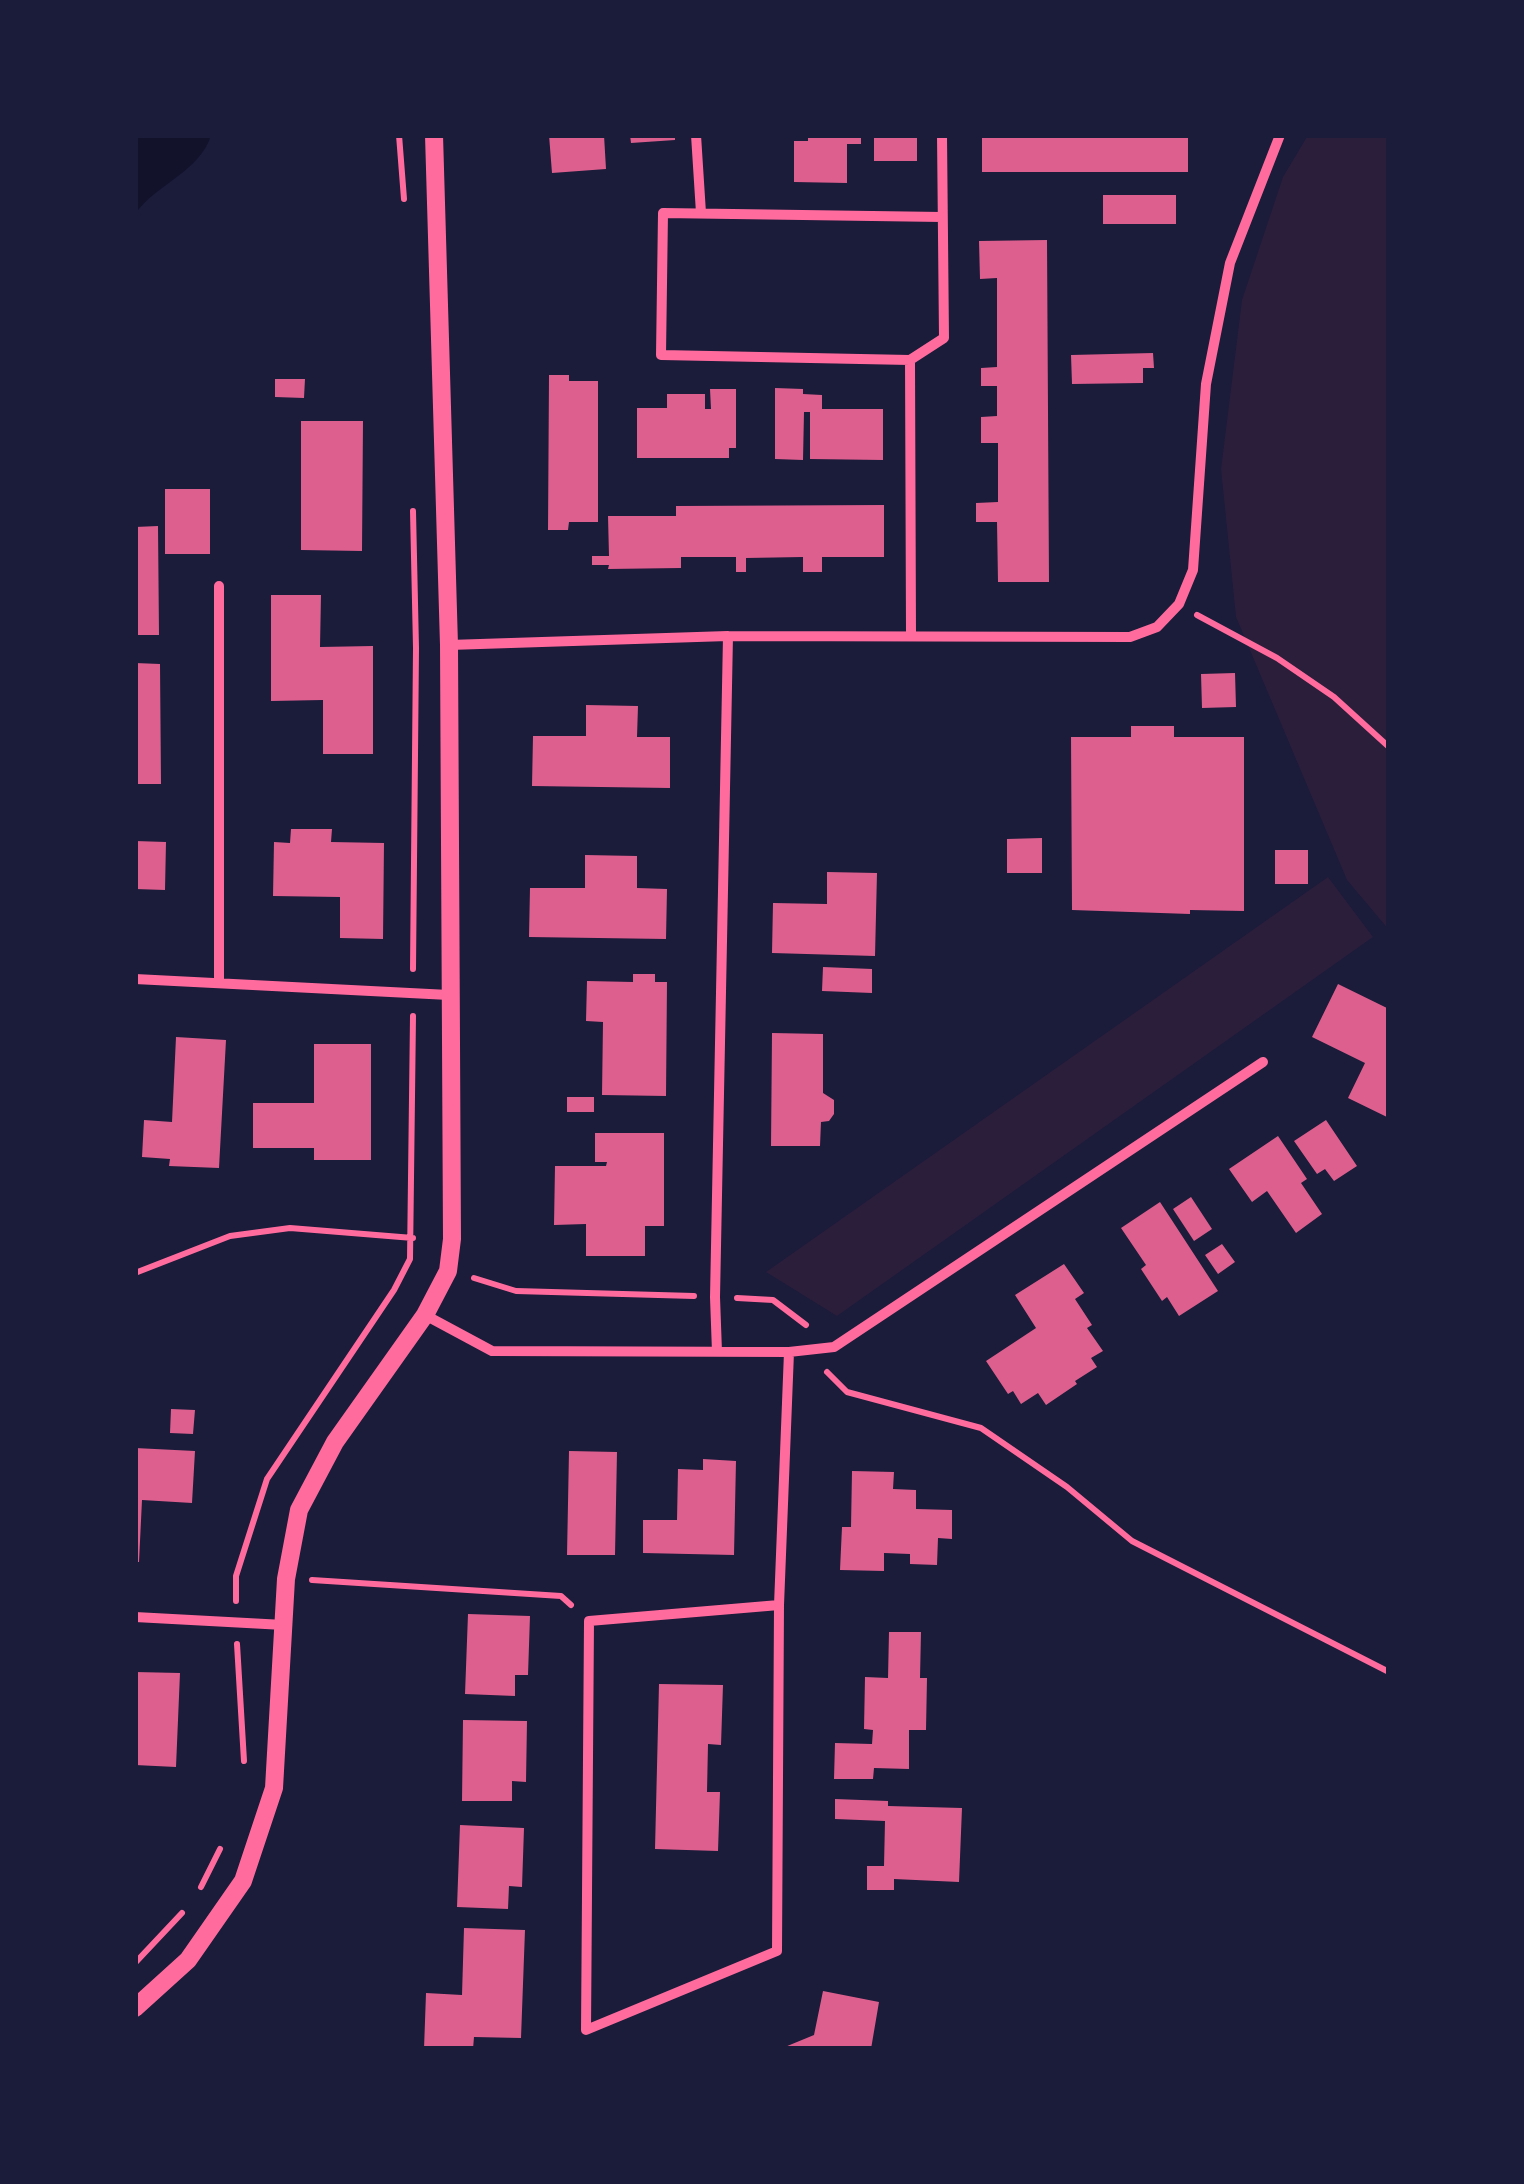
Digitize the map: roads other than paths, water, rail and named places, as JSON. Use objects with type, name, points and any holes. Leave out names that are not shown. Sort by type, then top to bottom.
[{"type":"street","points":[[135,2008],[188,1960],[243,1880],[274,1788],[286,1578],[299,1510],[335,1442],[425,1314],[448,1270],[452,1239],[448,645],[434,135]]},
{"type":"street","points":[[696,135],[702,213]]},
{"type":"street","points":[[942,135],[944,338],[910,360],[662,356],[664,212],[942,217]]},
{"type":"street","points":[[448,645],[728,636],[1130,638],[1157,627],[1179,604],[1194,570],[1206,384],[1230,263],[1280,135]]},
{"type":"street","points":[[910,360],[910,635]]},
{"type":"street","points":[[218,586],[219,983]]},
{"type":"street","points":[[717,1352],[728,636]]},
{"type":"street","points":[[135,979],[449,994]]},
{"type":"street","points":[[425,1314],[492,1351],[789,1352],[834,1347],[1263,1062]]},
{"type":"street","points":[[779,1605],[589,1621],[586,2030],[777,1951],[779,1605],[789,1352]]},
{"type":"street","points":[[135,1617],[285,1625]]}]
